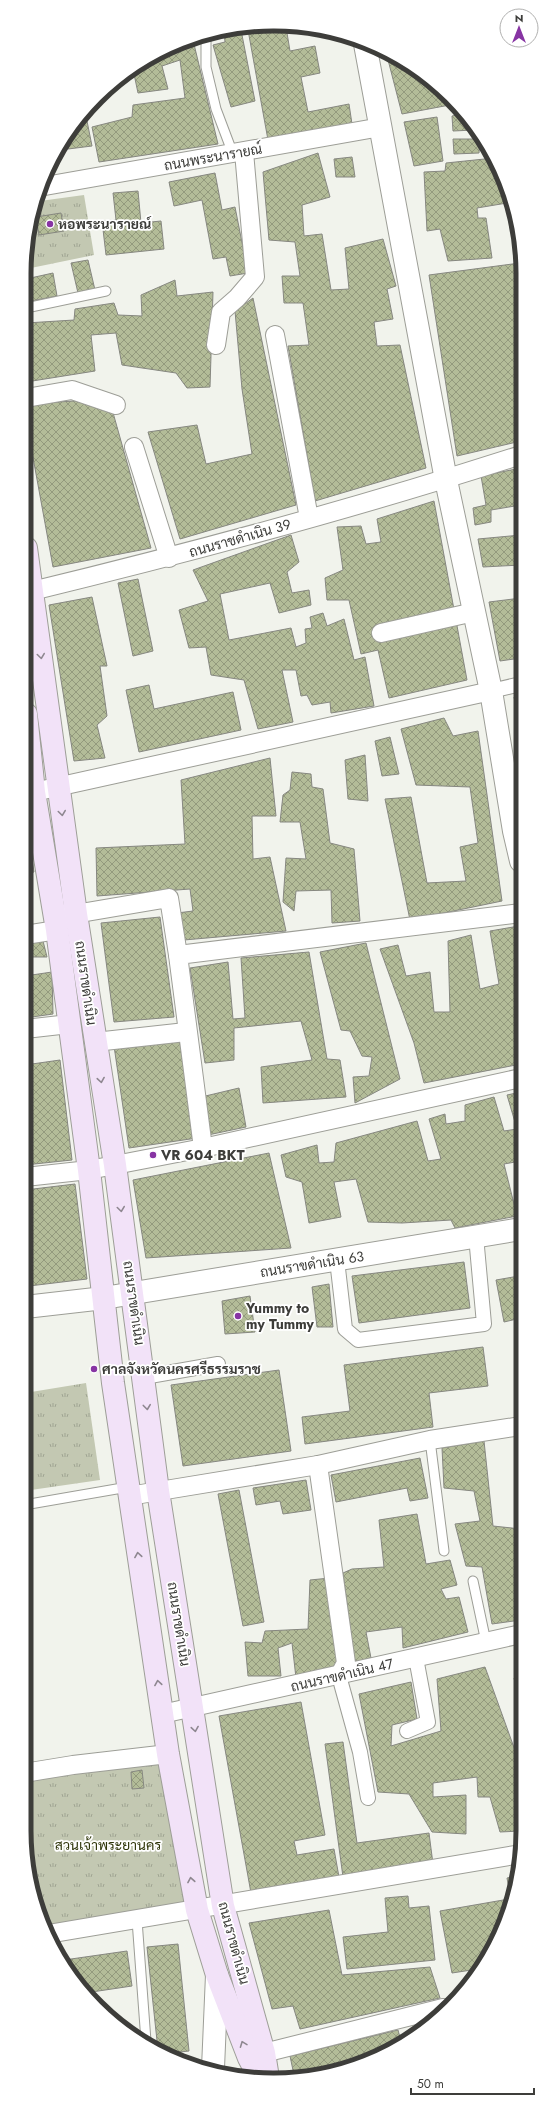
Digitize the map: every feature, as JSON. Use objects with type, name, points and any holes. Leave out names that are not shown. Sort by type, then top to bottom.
[{"type":"main road","name":"ถนนราขดำเนิน","points":[[31,605],[59,787],[95,1042],[115,1165],[158,1491],[223,1906],[264,2053],[267,2073]]},
{"type":"main road","name":"ถนนราขดำเนิน","points":[[31,763],[89,1170],[113,1383],[168,1754],[197,1910],[217,1975],[248,2058],[256,2072]]},
{"type":"street","points":[[366,49],[446,480],[491,691],[516,840]]},
{"type":"street","name":"ถนนพระนารายณ์","points":[[47,186],[381,127]]},
{"type":"street","points":[[216,345],[221,312],[237,298],[255,277],[238,153]]},
{"type":"street","points":[[275,335],[309,518]]},
{"type":"street","points":[[31,397],[72,390],[116,405]]},
{"type":"street","points":[[134,447],[169,558]]},
{"type":"street","name":"ถนนราชดำเนิน 39","points":[[31,592],[169,558],[446,480],[516,457]]},
{"type":"street","points":[[381,633],[474,612]]},
{"type":"street","points":[[34,792],[516,685]]},
{"type":"street","points":[[31,933],[76,914],[169,898],[178,955],[186,1032],[203,1148]]},
{"type":"street","points":[[178,955],[516,914]]},
{"type":"street","points":[[31,1028],[69,1024]]},
{"type":"street","points":[[95,1042],[186,1032]]},
{"type":"street","points":[[31,1176],[89,1170],[203,1148],[516,1079]]},
{"type":"street","name":"ถนนราขดำเนิน 63","points":[[31,1306],[104,1298],[516,1230]]},
{"type":"street","points":[[337,1260],[345,1329],[358,1340],[484,1324],[476,1236]]},
{"type":"street","points":[[144,1377],[218,1364]]},
{"type":"street","points":[[129,1492],[158,1491],[318,1464],[430,1440],[516,1427]]},
{"type":"street","points":[[318,1464],[346,1663],[339,1676],[360,1752],[368,1798]]},
{"type":"street","name":"ถนนราขดำเนิน 47","points":[[162,1714],[339,1676],[516,1635]]},
{"type":"street","points":[[407,1732],[428,1722],[416,1658]]},
{"type":"street","points":[[31,1772],[73,1765],[168,1754]]},
{"type":"street","points":[[54,1933],[223,1906],[514,1855]]},
{"type":"street","points":[[213,2065],[217,1975]]},
{"type":"street","points":[[264,2053],[437,2010]]},
{"type":"lane","points":[[206,41],[206,67],[216,110],[238,153]]},
{"type":"lane","points":[[31,307],[106,291]]},
{"type":"lane","points":[[430,1440],[444,1550]]},
{"type":"lane","points":[[31,1504],[129,1492]]},
{"type":"lane","points":[[473,1581],[486,1642]]},
{"type":"lane","points":[[137,1920],[146,2037]]},
{"type":"green space","points":[[84,195],[94,255],[31,268],[33,242],[42,201]]},
{"type":"green space","points":[[86,1383],[100,1480],[31,1490],[31,1392]]},
{"type":"green space","name":"สวนเจ้าพระยานคร","points":[[31,1749],[34,1771],[168,1754],[204,1910],[54,1933],[39,1893],[33,1862],[31,1830]]},
{"type":"building","points":[[287,32],[290,51],[315,46],[320,73],[301,77],[308,112],[349,104],[352,124],[268,140],[248,33]]},
{"type":"building","points":[[242,33],[255,101],[231,107],[213,45],[225,42],[224,36]]},
{"type":"building","points":[[194,45],[218,144],[99,162],[92,127],[132,117],[133,105],[185,98],[180,60],[162,66],[168,89],[138,93],[134,75],[152,63],[181,49]]},
{"type":"building","points":[[388,59],[421,81],[448,105],[402,114]]},
{"type":"building","points":[[457,115],[469,130],[453,131],[452,116]]},
{"type":"building","points":[[437,117],[443,161],[414,166],[404,122]]},
{"type":"building","points":[[85,121],[87,121],[92,146],[68,149],[67,146]]},
{"type":"building","points":[[453,139],[475,139],[480,146],[479,153],[454,154]]},
{"type":"building","points":[[318,153],[330,197],[302,205],[304,236],[322,234],[331,290],[349,289],[345,248],[383,239],[396,286],[387,289],[393,319],[374,322],[377,346],[400,345],[426,468],[315,501],[288,346],[309,345],[303,303],[284,303],[282,276],[300,276],[295,242],[269,240],[263,172]]},
{"type":"building","points":[[352,157],[355,177],[336,177],[334,159]]},
{"type":"building","points":[[487,159],[491,166],[505,203],[477,208],[478,218],[486,218],[492,258],[448,261],[440,229],[427,231],[424,172],[445,171],[446,163]]},
{"type":"building","points":[[215,173],[222,210],[235,207],[248,273],[230,276],[226,257],[213,259],[202,200],[174,206],[169,182]]},
{"type":"building","points":[[138,191],[141,223],[161,221],[164,249],[106,255],[102,221],[116,220],[113,193]]},
{"type":"building","points":[[61,213],[64,231],[39,235],[37,222],[38,217]]},
{"type":"building","points":[[88,260],[95,290],[78,293],[71,263]]},
{"type":"building","points":[[515,264],[516,442],[457,456],[429,275]]},
{"type":"building","points":[[53,273],[57,296],[31,301],[31,278]]},
{"type":"building","points":[[175,280],[177,296],[213,292],[210,387],[187,388],[176,373],[122,365],[116,333],[91,335],[95,371],[31,381],[31,323],[74,320],[75,309],[114,303],[118,315],[142,316],[141,295]]},
{"type":"building","points":[[253,298],[296,505],[180,539],[148,432],[197,425],[206,464],[252,454],[242,389],[235,311]]},
{"type":"building","points":[[90,400],[112,409],[151,548],[53,567],[31,446],[31,404]]},
{"type":"building","points":[[516,469],[516,506],[491,510],[491,522],[475,525],[473,508],[486,505],[481,476]]},
{"type":"building","points":[[434,501],[467,680],[389,698],[378,650],[361,654],[349,600],[327,600],[325,578],[343,570],[337,527],[361,526],[366,544],[381,542],[377,519]]},
{"type":"building","points":[[291,535],[299,562],[287,572],[292,593],[309,590],[311,605],[279,613],[270,583],[220,594],[229,640],[291,628],[296,647],[306,643],[305,629],[312,628],[310,617],[323,613],[327,626],[344,619],[354,660],[365,657],[374,706],[331,713],[330,702],[312,705],[307,695],[301,696],[296,670],[282,670],[293,722],[258,729],[244,680],[211,675],[206,647],[189,648],[179,610],[208,601],[193,570]]},
{"type":"building","points":[[516,535],[516,565],[483,567],[478,539]]},
{"type":"building","points":[[138,579],[153,651],[133,656],[118,583]]},
{"type":"building","points":[[92,597],[107,666],[100,666],[107,716],[97,725],[105,758],[74,761],[49,605]]},
{"type":"building","points":[[516,599],[516,659],[500,661],[489,602]]},
{"type":"building","points":[[149,685],[154,709],[233,692],[241,730],[139,752],[126,690]]},
{"type":"building","points":[[516,696],[516,708],[514,697]]},
{"type":"building","points":[[444,718],[453,736],[478,731],[502,901],[410,920],[385,799],[411,797],[427,883],[466,881],[460,847],[478,843],[470,787],[416,785],[401,729]]},
{"type":"building","points":[[390,737],[399,774],[382,776],[375,741]]},
{"type":"building","points":[[365,755],[368,801],[348,799],[345,760]]},
{"type":"building","points":[[270,758],[276,816],[252,816],[253,859],[270,857],[286,931],[184,940],[177,913],[193,911],[190,889],[97,896],[96,848],[185,844],[181,780]]},
{"type":"building","points":[[292,772],[311,774],[312,787],[323,789],[330,843],[354,849],[360,921],[332,923],[331,890],[296,891],[294,911],[283,902],[286,858],[306,859],[300,822],[280,822],[283,795],[290,790]]},
{"type":"building","points":[[31,853],[34,872],[31,873]]},
{"type":"building","points":[[160,917],[174,1017],[114,1022],[101,923]]},
{"type":"building","points":[[516,927],[516,1065],[424,1083],[414,1043],[380,949],[398,945],[406,976],[430,972],[434,1012],[450,1012],[448,941],[471,935],[480,989],[499,984],[490,931]]},
{"type":"building","points":[[43,941],[47,957],[31,957],[31,942]]},
{"type":"building","points":[[366,943],[400,1079],[355,1103],[353,1077],[369,1076],[372,1057],[362,1056],[350,1031],[341,1030],[320,952]]},
{"type":"building","points":[[309,952],[327,1059],[340,1060],[346,1097],[263,1103],[261,1067],[312,1060],[301,1021],[234,1028],[234,1060],[205,1063],[190,968],[228,962],[233,1019],[245,1018],[241,958]]},
{"type":"building","points":[[52,972],[53,1014],[31,1017],[31,975]]},
{"type":"building","points":[[183,1036],[197,1138],[129,1148],[114,1046]]},
{"type":"building","points":[[60,1060],[72,1160],[31,1164],[31,1064]]},
{"type":"building","points":[[239,1088],[246,1127],[203,1136],[197,1098]]},
{"type":"building","points":[[516,1093],[516,1126],[507,1095]]},
{"type":"building","points":[[494,1097],[504,1131],[516,1129],[516,1162],[504,1164],[516,1216],[455,1228],[451,1220],[402,1223],[368,1222],[356,1179],[334,1182],[341,1217],[309,1223],[302,1182],[286,1177],[281,1155],[317,1145],[319,1163],[334,1162],[336,1143],[417,1121],[428,1161],[441,1159],[429,1119],[445,1114],[446,1124],[465,1121],[465,1105]]},
{"type":"building","points":[[269,1153],[291,1248],[146,1258],[133,1180]]},
{"type":"building","points":[[75,1184],[87,1279],[31,1286],[31,1189]]},
{"type":"building","points":[[464,1262],[470,1308],[359,1323],[352,1276]]},
{"type":"building","points":[[516,1277],[516,1319],[504,1322],[496,1280]]},
{"type":"building","points":[[329,1284],[333,1327],[317,1327],[312,1287]]},
{"type":"building","name":"Yummy to my Tummy","points":[[250,1296],[255,1332],[225,1334],[222,1301]]},
{"type":"building","points":[[483,1347],[488,1386],[429,1393],[433,1427],[305,1444],[302,1417],[350,1411],[344,1365]]},
{"type":"building","points":[[279,1370],[291,1451],[183,1466],[171,1385]]},
{"type":"building","points":[[484,1441],[493,1526],[516,1528],[516,1621],[492,1624],[482,1567],[466,1566],[455,1524],[480,1521],[474,1491],[444,1488],[442,1448]]},
{"type":"building","points":[[420,1458],[428,1498],[410,1501],[407,1488],[336,1502],[331,1475]]},
{"type":"building","points":[[306,1480],[311,1510],[283,1514],[280,1501],[256,1505],[253,1488]]},
{"type":"building","points":[[239,1490],[264,1622],[243,1626],[218,1494]]},
{"type":"building","points":[[417,1514],[426,1564],[450,1560],[457,1585],[441,1589],[446,1599],[459,1597],[468,1632],[403,1648],[402,1627],[366,1632],[371,1658],[355,1666],[343,1573],[352,1569],[384,1567],[379,1520]]},
{"type":"building","points":[[330,1578],[337,1661],[331,1672],[296,1678],[292,1643],[278,1648],[281,1676],[248,1676],[245,1642],[262,1643],[265,1631],[308,1629],[310,1580]]},
{"type":"building","points":[[485,1667],[516,1753],[516,1831],[500,1832],[490,1797],[478,1797],[477,1777],[433,1783],[433,1797],[466,1795],[466,1834],[432,1832],[409,1794],[378,1792],[359,1694],[411,1682],[417,1719],[392,1725],[391,1746],[441,1731],[437,1679]]},
{"type":"building","points":[[301,1702],[325,1835],[294,1841],[297,1855],[334,1849],[339,1877],[251,1893],[219,1716]]},
{"type":"building","points":[[343,1742],[357,1843],[429,1833],[433,1864],[343,1877],[325,1744]]},
{"type":"building","points":[[142,1770],[144,1788],[132,1789],[131,1772]]},
{"type":"building","points":[[511,1877],[509,1889],[507,1878]]},
{"type":"building","points":[[408,1896],[409,1908],[429,1906],[435,1960],[347,1969],[343,1937],[388,1932],[385,1898]]},
{"type":"building","points":[[506,1900],[491,1938],[484,1952],[472,1970],[452,1973],[440,1911]]},
{"type":"building","points":[[329,1910],[342,1975],[430,1967],[440,1998],[300,2029],[293,2006],[272,2009],[249,1923]]},
{"type":"building","points":[[178,1944],[189,2051],[176,2052],[157,2044],[147,1947]]},
{"type":"building","points":[[127,1951],[132,1986],[93,1992],[68,1959]]},
{"type":"building","points":[[398,2030],[400,2038],[366,2055],[336,2065],[305,2071],[293,2072],[290,2056]]},
{"type":"place","name":"หอพระนารายณ์","points":[[50,224]]},
{"type":"place","name":"VR 604 BKT","points":[[153,1155]]},
{"type":"place","name":"Yummy to my Tummy","points":[[238,1316]]},
{"type":"place","name":"ศาลจังหวัดนครศรีธรรมราช","points":[[94,1369]]}]
